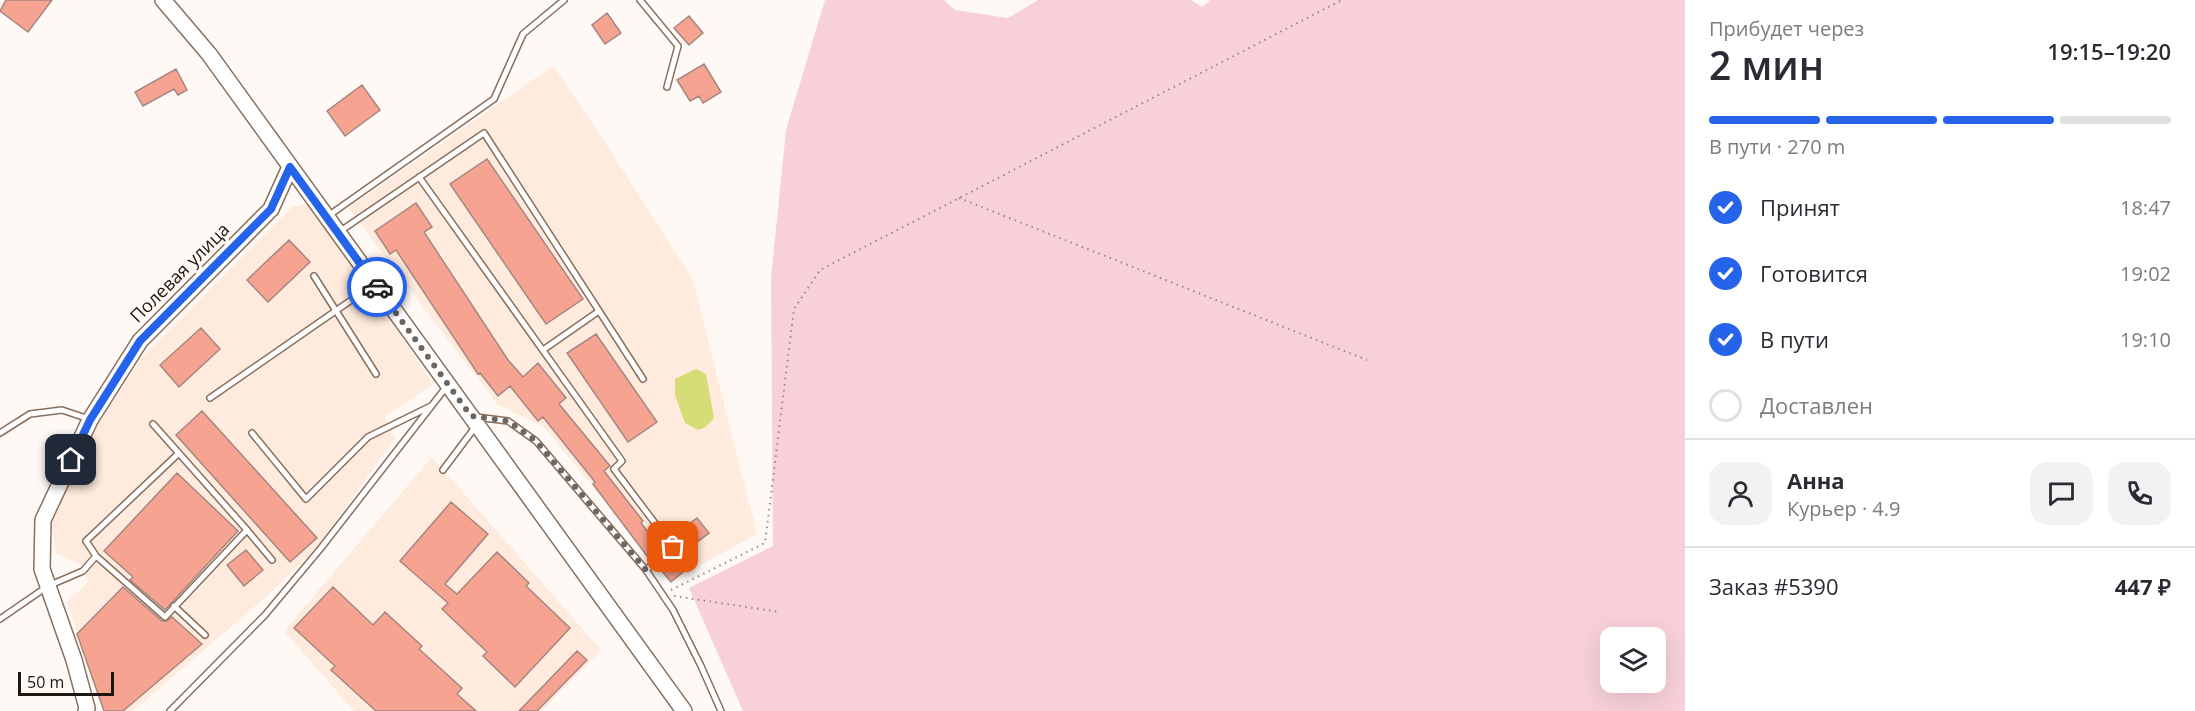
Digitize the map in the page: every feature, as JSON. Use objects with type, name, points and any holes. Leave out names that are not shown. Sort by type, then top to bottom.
[{"type":"street","points":[[163,0],[209,54],[684,711]]},
{"type":"street","name":"Полевая улица","points":[[86,711],[74,660],[42,569],[43,520],[90,420],[140,341],[271,209],[290,167]]},
{"type":"lane","points":[[326,217],[494,99],[523,34],[564,0]]},
{"type":"lane","points":[[640,0],[678,46],[667,87]]},
{"type":"lane","points":[[338,233],[484,133],[643,379]]},
{"type":"lane","points":[[419,177],[622,461],[614,469],[673,547],[646,570]]},
{"type":"lane","points":[[314,276],[376,374]]},
{"type":"lane","points":[[210,398],[374,284]]},
{"type":"lane","points":[[543,350],[599,311]]},
{"type":"lane","points":[[170,711],[264,615],[321,548],[448,385]]},
{"type":"lane","points":[[252,433],[306,499],[368,437],[432,405]]},
{"type":"lane","points":[[0,433],[30,414],[62,410],[90,420]]},
{"type":"lane","points":[[443,470],[474,421],[508,421],[536,441],[646,570],[663,594],[701,666],[721,711]]},
{"type":"lane","points":[[153,424],[272,560]]},
{"type":"lane","points":[[178,453],[86,541],[96,556],[165,617],[247,530]]},
{"type":"lane","points":[[0,619],[48,585],[83,571],[96,556]]},
{"type":"lane","points":[[174,606],[206,635]]},
{"type":"path","points":[[663,594],[765,543],[794,309],[820,270],[1342,0]]},
{"type":"path","points":[[959,198],[1367,360]]},
{"type":"path","points":[[663,594],[780,612]]},
{"type":"shaded area","points":[[825,0],[944,0],[955,10],[1008,18],[1038,0],[1191,0],[1202,7],[1210,0],[1685,0],[1685,711],[743,711],[689,588],[773,546],[771,278],[786,130]]},
{"type":"shaded area","points":[[553,66],[590,119],[693,280],[757,534],[674,580],[630,532],[545,428],[497,404],[348,208]]},
{"type":"shaded area","points":[[309,203],[358,273],[358,289],[365,299],[377,300],[433,384],[385,417],[395,438],[317,548],[266,597],[133,711],[104,711],[67,602],[88,582],[81,565],[56,553],[51,520],[91,435],[142,357],[292,207]]},
{"type":"shaded area","points":[[696,369],[706,374],[714,418],[706,427],[698,430],[685,423],[675,395],[675,379]]},
{"type":"shaded area","points":[[432,457],[601,650],[542,711],[354,711],[284,631]]},
{"type":"building","points":[[6,0],[52,0],[28,32],[0,11]]},
{"type":"building","points":[[607,13],[621,33],[605,44],[592,25]]},
{"type":"building","points":[[689,16],[703,33],[689,45],[674,28]]},
{"type":"building","points":[[704,64],[721,92],[703,103],[699,96],[690,101],[677,80]]},
{"type":"building","points":[[176,69],[187,90],[178,95],[174,89],[143,106],[135,92]]},
{"type":"building","points":[[362,85],[380,110],[345,136],[327,111]]},
{"type":"building","points":[[487,159],[583,299],[546,324],[450,184]]},
{"type":"building","points":[[416,203],[432,227],[424,232],[508,360],[523,377],[538,363],[566,398],[559,404],[610,466],[604,471],[643,521],[641,523],[659,546],[647,556],[593,484],[595,482],[543,417],[538,421],[510,386],[498,396],[480,373],[478,374],[396,250],[390,254],[375,231]]},
{"type":"building","points":[[289,240],[310,262],[268,302],[247,280]]},
{"type":"building","points":[[201,328],[220,349],[179,387],[160,365]]},
{"type":"building","points":[[596,334],[657,422],[628,442],[567,353]]},
{"type":"building","points":[[202,411],[317,538],[290,562],[176,435]]},
{"type":"building","points":[[177,473],[238,531],[165,610],[130,580],[133,577],[104,551]]},
{"type":"building","points":[[451,502],[488,534],[445,584],[457,594],[497,552],[529,583],[526,586],[570,628],[515,687],[483,656],[487,652],[442,609],[448,603],[400,561]]},
{"type":"building","points":[[697,518],[709,533],[688,549],[676,533]]},
{"type":"building","points":[[246,550],[263,570],[244,586],[227,565]]},
{"type":"building","points":[[681,555],[690,566],[671,582],[662,571]]},
{"type":"building","points":[[123,587],[162,621],[167,621],[172,617],[202,644],[123,711],[104,711],[77,634]]},
{"type":"building","points":[[333,587],[373,625],[385,612],[422,646],[419,649],[462,688],[457,694],[476,711],[376,711],[331,670],[335,666],[294,628]]},
{"type":"building","points":[[577,651],[587,660],[537,711],[519,711]]},
{"type":"way so far","points":[[377,287],[471,416],[508,421],[536,441],[646,570],[673,547]]},
{"type":"route","points":[[71,460],[90,420],[140,341],[271,209],[290,167],[377,287]]}]
